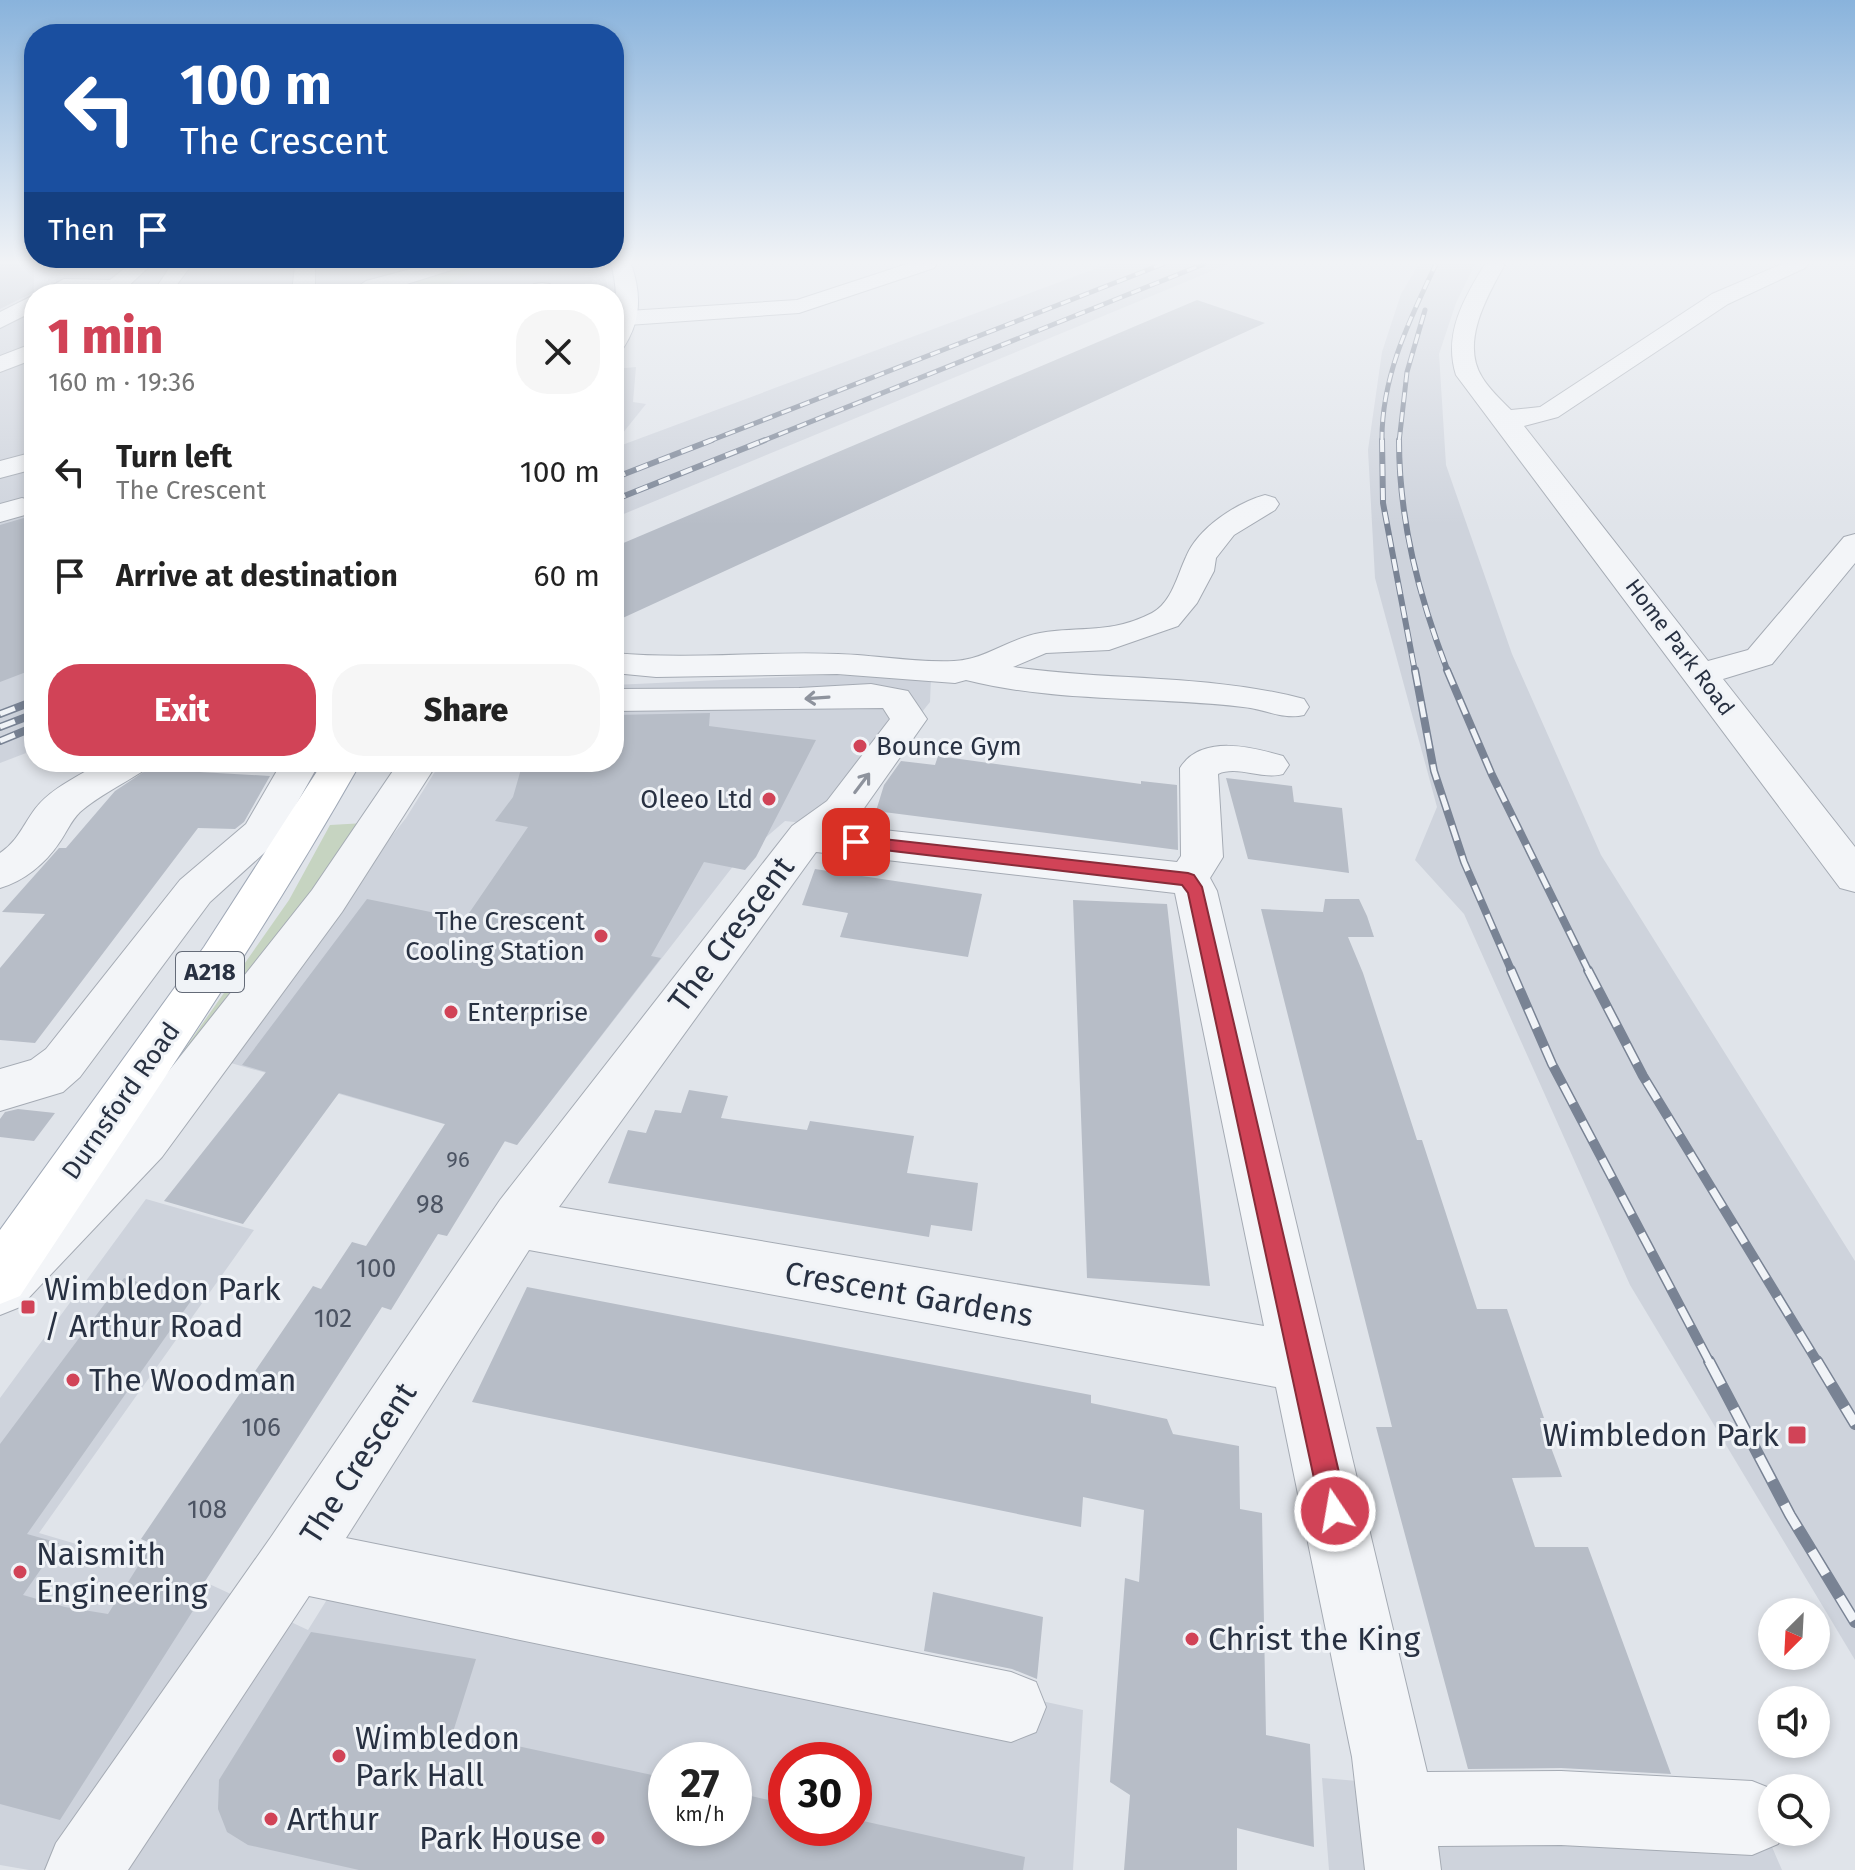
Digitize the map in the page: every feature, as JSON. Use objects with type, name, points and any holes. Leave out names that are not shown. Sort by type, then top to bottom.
[{"type":"main road","name":"Durnsford Road","points":[[0,1277],[304,830],[336,772]]},
{"type":"street","name":"Home Park Road","points":[[1461,351],[1469,377],[1504,418],[1855,877]]},
{"type":"street","points":[[1504,418],[1542,416],[1640,351]]},
{"type":"street","points":[[4,376],[24,359]]},
{"type":"street","points":[[0,470],[24,463]]},
{"type":"street","points":[[624,664],[656,667],[837,664],[955,672],[992,663],[1041,643],[1109,640],[1166,619],[1181,603],[1198,571],[1201,557],[1223,529],[1265,504]]},
{"type":"street","points":[[1700,673],[1760,657],[1855,543]]},
{"type":"street","points":[[965,669],[1069,686],[1246,696],[1291,707]]},
{"type":"street","points":[[624,700],[799,699],[871,695],[895,699],[909,719],[841,811],[806,836]]},
{"type":"street","points":[[1270,765],[1222,757],[1199,768],[1202,857],[1188,879],[1196,891],[1205,923],[1301,1358],[1400,1840],[1561,1808],[1752,1818]]},
{"type":"street","points":[[0,873],[21,859],[43,836],[50,818],[70,799],[114,772]]},
{"type":"street","points":[[0,1090],[46,1077],[63,1063],[195,891],[260,834],[295,772]]},
{"type":"street","points":[[0,1287],[144,1141],[327,901],[412,772]]},
{"type":"street","name":"The Crescent","points":[[83,1870],[294,1560],[519,1218],[806,836],[1188,879]]},
{"type":"street","name":"Crescent Gardens","points":[[519,1218],[540,1229],[556,1232],[1272,1357],[1301,1358]]},
{"type":"street","points":[[294,1560],[1011,1707]]},
{"type":"shaded area","points":[[0,351],[24,351],[24,754],[0,763]]},
{"type":"shaded area","points":[[874,351],[1018,351],[624,514],[624,444]]},
{"type":"shaded area","points":[[1382,351],[1440,351],[1446,465],[1512,654],[1601,855],[1855,1261],[1855,1660],[1830,1618],[1830,1598],[1818,1598],[1630,1285],[1464,914],[1415,860],[1437,807],[1375,578],[1368,450]]},
{"type":"shaded area","points":[[636,367],[633,402],[646,404],[624,432],[624,368]]},
{"type":"shaded area","points":[[829,675],[931,677],[930,702],[858,792],[839,827],[785,821],[734,865],[517,1145],[217,1059],[406,818],[435,772],[624,772],[624,685]]},
{"type":"shaded area","points":[[146,1199],[254,1230],[39,1533],[205,1582],[308,1630],[356,1553],[1083,1710],[1073,1870],[29,1870],[0,1865],[0,1398]]},
{"type":"shaded area","points":[[1322,1778],[1453,1789],[1750,1796],[1758,1814],[1758,1846],[1772,1846],[1782,1870],[1329,1870]]},
{"type":"green space","points":[[365,823],[149,1100],[289,900],[330,825]]},
{"type":"building","points":[[1076,351],[1203,351],[624,617],[624,543]]},
{"type":"building","points":[[24,518],[24,673],[0,682],[0,525]]},
{"type":"building","points":[[710,713],[709,726],[816,740],[756,857],[745,870],[704,862],[651,956],[661,958],[517,1145],[505,1141],[447,1236],[438,1234],[391,1310],[382,1307],[202,1586],[208,1587],[60,1820],[0,1804],[0,1444],[124,1278],[193,1298],[27,1534],[59,1543],[23,1595],[65,1607],[108,1614],[152,1544],[141,1539],[313,1286],[321,1289],[352,1242],[366,1246],[445,1124],[339,1093],[243,1224],[164,1201],[266,1072],[242,1065],[367,899],[465,919],[528,827],[495,821],[513,797],[520,772],[624,772],[624,715]]},
{"type":"building","points":[[938,756],[1141,784],[1141,781],[1177,785],[1178,850],[876,811],[884,785],[901,761],[935,765]]},
{"type":"building","points":[[144,772],[270,776],[244,822],[235,829],[198,828],[35,1043],[0,1040],[0,968],[45,914],[2,912],[59,848],[66,848],[115,791]]},
{"type":"building","points":[[1226,778],[1292,786],[1294,802],[1342,808],[1349,873],[1248,859]]},
{"type":"building","points":[[815,869],[982,894],[968,957],[840,937],[848,913],[802,905]]},
{"type":"building","points":[[1325,899],[1359,899],[1367,916],[1374,937],[1348,937],[1363,973],[1417,1140],[1422,1140],[1477,1309],[1507,1309],[1544,1418],[1540,1418],[1562,1477],[1512,1478],[1535,1547],[1588,1547],[1671,1774],[1561,1768],[1468,1769],[1376,1427],[1392,1427],[1261,909],[1323,912]]},
{"type":"building","points":[[1073,900],[1167,904],[1210,1286],[1087,1278]]},
{"type":"building","points":[[689,1090],[728,1096],[721,1118],[807,1130],[810,1121],[914,1136],[907,1173],[978,1183],[972,1231],[931,1225],[929,1237],[608,1183],[628,1130],[646,1133],[655,1110],[681,1113]]},
{"type":"building","points":[[18,1109],[55,1113],[34,1141],[0,1137],[0,1119],[5,1112]]},
{"type":"building","points":[[527,1287],[1091,1395],[1091,1403],[1167,1419],[1173,1434],[1239,1446],[1240,1509],[1262,1513],[1266,1735],[1310,1744],[1314,1847],[1237,1828],[1237,1870],[1124,1870],[1130,1795],[1110,1782],[1125,1578],[1139,1582],[1144,1510],[1083,1497],[1081,1527],[472,1402]]},
{"type":"building","points":[[933,1592],[1043,1617],[1037,1679],[1012,1669],[924,1651]]},
{"type":"building","points":[[311,1632],[476,1659],[453,1732],[648,1774],[648,1846],[752,1846],[752,1796],[768,1800],[768,1846],[872,1846],[872,1823],[1025,1857],[1023,1870],[359,1870],[248,1845],[227,1832],[218,1809],[219,1780]]},
{"type":"railway","points":[[707,442],[939,351]]},
{"type":"railway","points":[[764,441],[986,351]]},
{"type":"railway","points":[[1382,441],[1386,395],[1398,351]]},
{"type":"railway","points":[[1399,442],[1407,372],[1413,351]]},
{"type":"railway","points":[[624,474],[712,440]]},
{"type":"railway","points":[[624,496],[764,441]]},
{"type":"railway","points":[[760,442],[764,441]]},
{"type":"railway","points":[[1382,441],[1383,503],[1415,672]]},
{"type":"railway","points":[[1399,442],[1403,500],[1413,558],[1428,616],[1448,672]]},
{"type":"railway","points":[[1415,670],[1434,771],[1464,862],[1512,972]]},
{"type":"railway","points":[[1447,670],[1492,775],[1588,971]]},
{"type":"railway","points":[[0,714],[24,705]]},
{"type":"railway","points":[[0,727],[24,718]]},
{"type":"railway","points":[[0,741],[24,731]]},
{"type":"railway","points":[[1511,970],[1552,1064],[1710,1363]]},
{"type":"railway","points":[[1588,971],[1643,1076],[1818,1363]]},
{"type":"railway","points":[[1709,1361],[1790,1515],[1855,1622]]},
{"type":"railway","points":[[1817,1361],[1855,1424]]},
{"type":"place","name":"Bounce Gym","points":[[860,746]]},
{"type":"place","name":"Oleeo Ltd","points":[[769,799]]},
{"type":"place","name":"The Crescent Cooling Station","points":[[601,936]]},
{"type":"place","name":"Enterprise","points":[[451,1012]]},
{"type":"place","name":"Wimbledon Park / Arthur Road","points":[[28,1307]]},
{"type":"place","name":"The Woodman","points":[[73,1380]]},
{"type":"place","name":"Wimbledon Park","points":[[1797,1435]]},
{"type":"place","name":"Naismith Engineering","points":[[20,1572]]},
{"type":"place","name":"Christ the King","points":[[1192,1639]]},
{"type":"place","name":"Wimbledon Park Hall","points":[[339,1756]]},
{"type":"place","name":"Arthur","points":[[271,1819]]},
{"type":"place","name":"Park House","points":[[598,1838]]},
{"type":"route","points":[[856,842],[1188,879],[1196,891],[1205,923],[1335,1511]]}]
